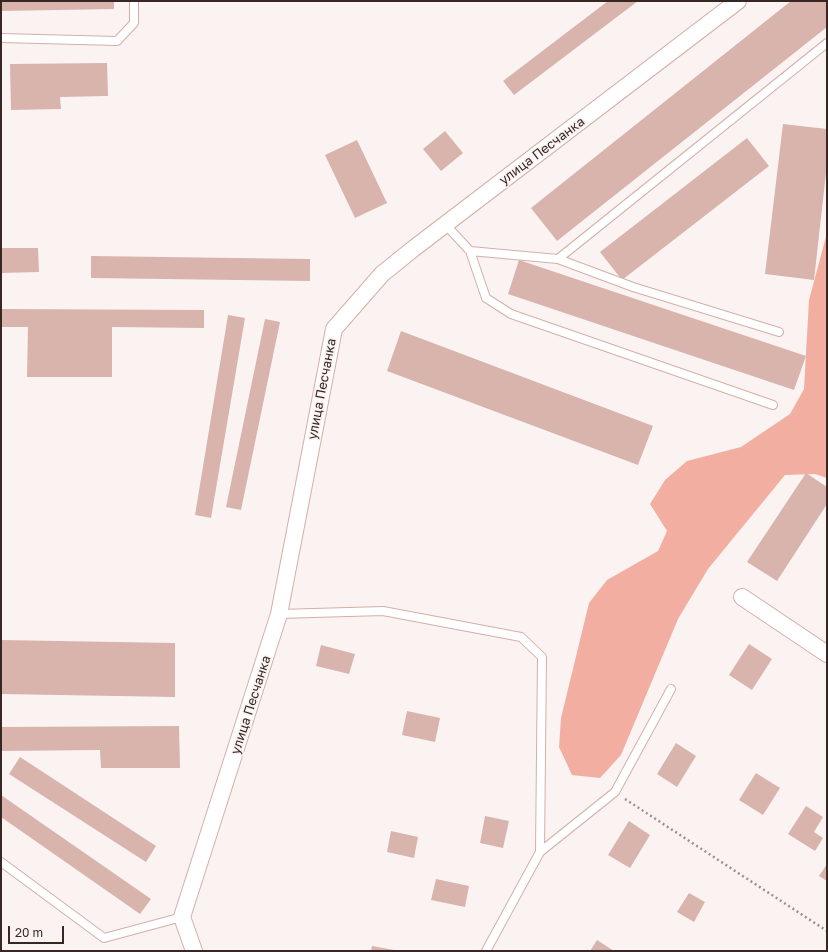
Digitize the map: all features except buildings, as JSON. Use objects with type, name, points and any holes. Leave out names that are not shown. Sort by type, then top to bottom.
[{"type":"street","name":"улица Песчанка","points":[[182,917],[279,614],[334,329],[382,274],[445,224],[738,1]]},
{"type":"street","points":[[742,597],[827,654]]},
{"type":"street","points":[[182,917],[194,951]]},
{"type":"lane","points":[[1,38],[117,41],[134,23],[134,1]]},
{"type":"lane","points":[[558,259],[827,43]]},
{"type":"lane","points":[[445,224],[470,251],[486,298],[511,314],[773,405]]},
{"type":"lane","points":[[470,251],[558,259],[633,287],[779,332]]},
{"type":"lane","points":[[279,614],[383,611],[521,637],[542,657],[540,852]]},
{"type":"lane","points":[[486,951],[540,852],[615,792],[671,689]]},
{"type":"lane","points":[[1,862],[104,938],[182,917]]},
{"type":"path","points":[[615,792],[827,931]]},
{"type":"shaded area","points":[[827,233],[827,478],[815,474],[785,475],[708,569],[678,619],[621,755],[600,778],[572,775],[559,747],[561,718],[589,603],[607,580],[658,551],[667,531],[650,504],[665,480],[687,461],[741,447],[790,414],[804,389],[809,300]]}]
